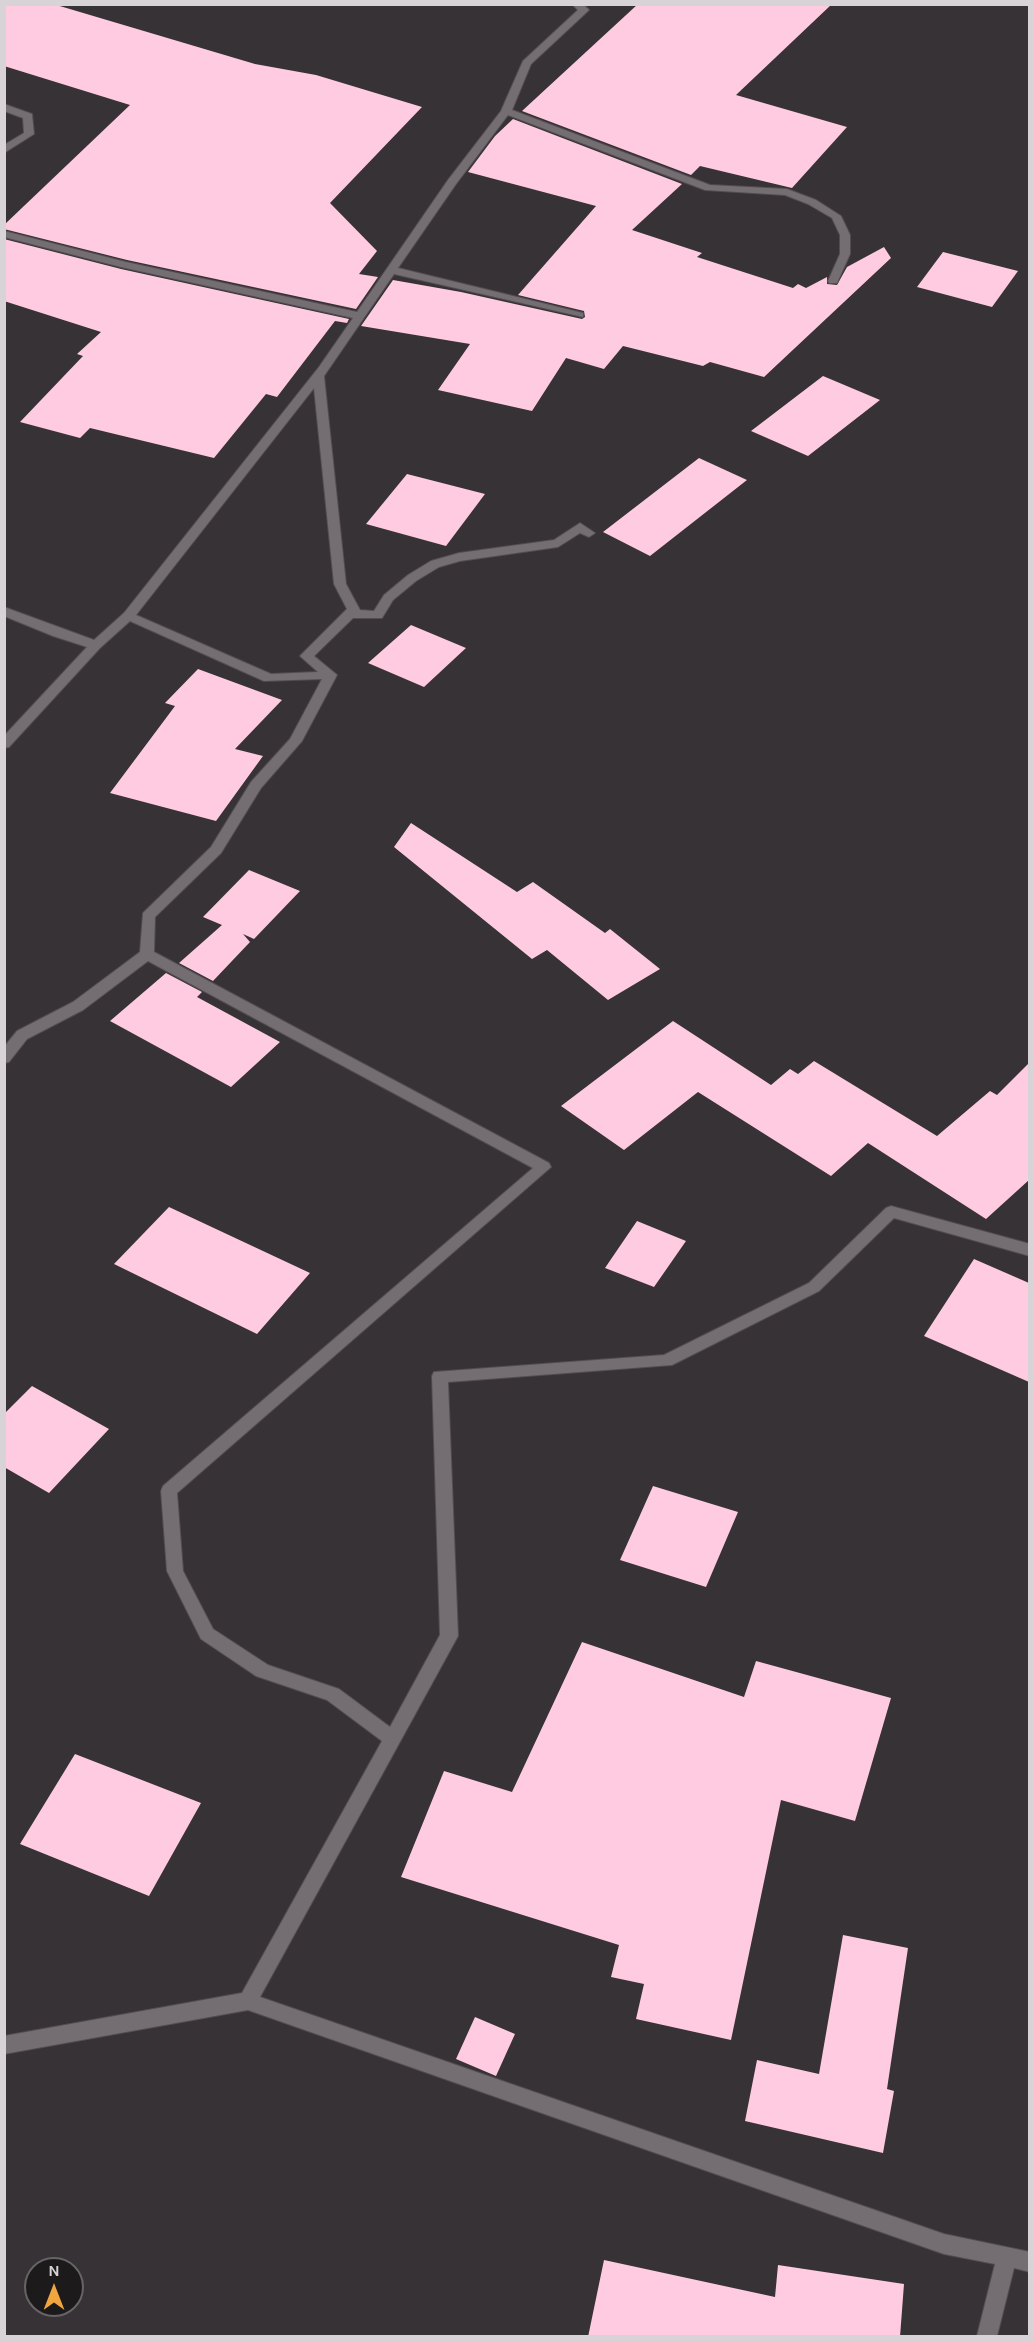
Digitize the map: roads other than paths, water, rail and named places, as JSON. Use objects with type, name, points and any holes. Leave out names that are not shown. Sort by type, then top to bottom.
[{"type":"street","points":[[4,744],[96,645],[128,616],[318,375],[452,182],[506,111],[527,63],[584,10],[577,4]]},
{"type":"street","points":[[4,107],[28,116],[29,134],[4,150]]},
{"type":"street","points":[[506,111],[709,188],[787,192],[812,202],[836,216],[845,235],[845,254],[833,281]]},
{"type":"street","points":[[4,234],[125,265],[358,316]]},
{"type":"street","points":[[393,270],[579,315]]},
{"type":"street","points":[[318,375],[340,585],[354,610],[306,656],[332,675]]},
{"type":"street","points":[[350,614],[378,615],[388,598],[411,578],[435,564],[459,557],[558,543],[580,527],[589,533]]},
{"type":"street","points":[[4,611],[57,633],[96,645]]},
{"type":"street","points":[[128,616],[269,678],[332,675]]},
{"type":"street","points":[[147,954],[148,916],[216,850],[256,785],[295,741],[332,675]]},
{"type":"street","points":[[4,1059],[22,1035],[78,1006],[147,954]]},
{"type":"street","points":[[147,954],[544,1167],[169,1491],[175,1571],[207,1634],[262,1671],[333,1694],[392,1739]]},
{"type":"street","points":[[248,2001],[449,1636],[440,1376],[666,1361],[814,1287],[891,1212],[1029,1250]]},
{"type":"street","points":[[4,2044],[248,2001],[944,2244],[1006,2259],[1029,2262]]},
{"type":"street","points":[[987,2337],[1006,2259]]}]
